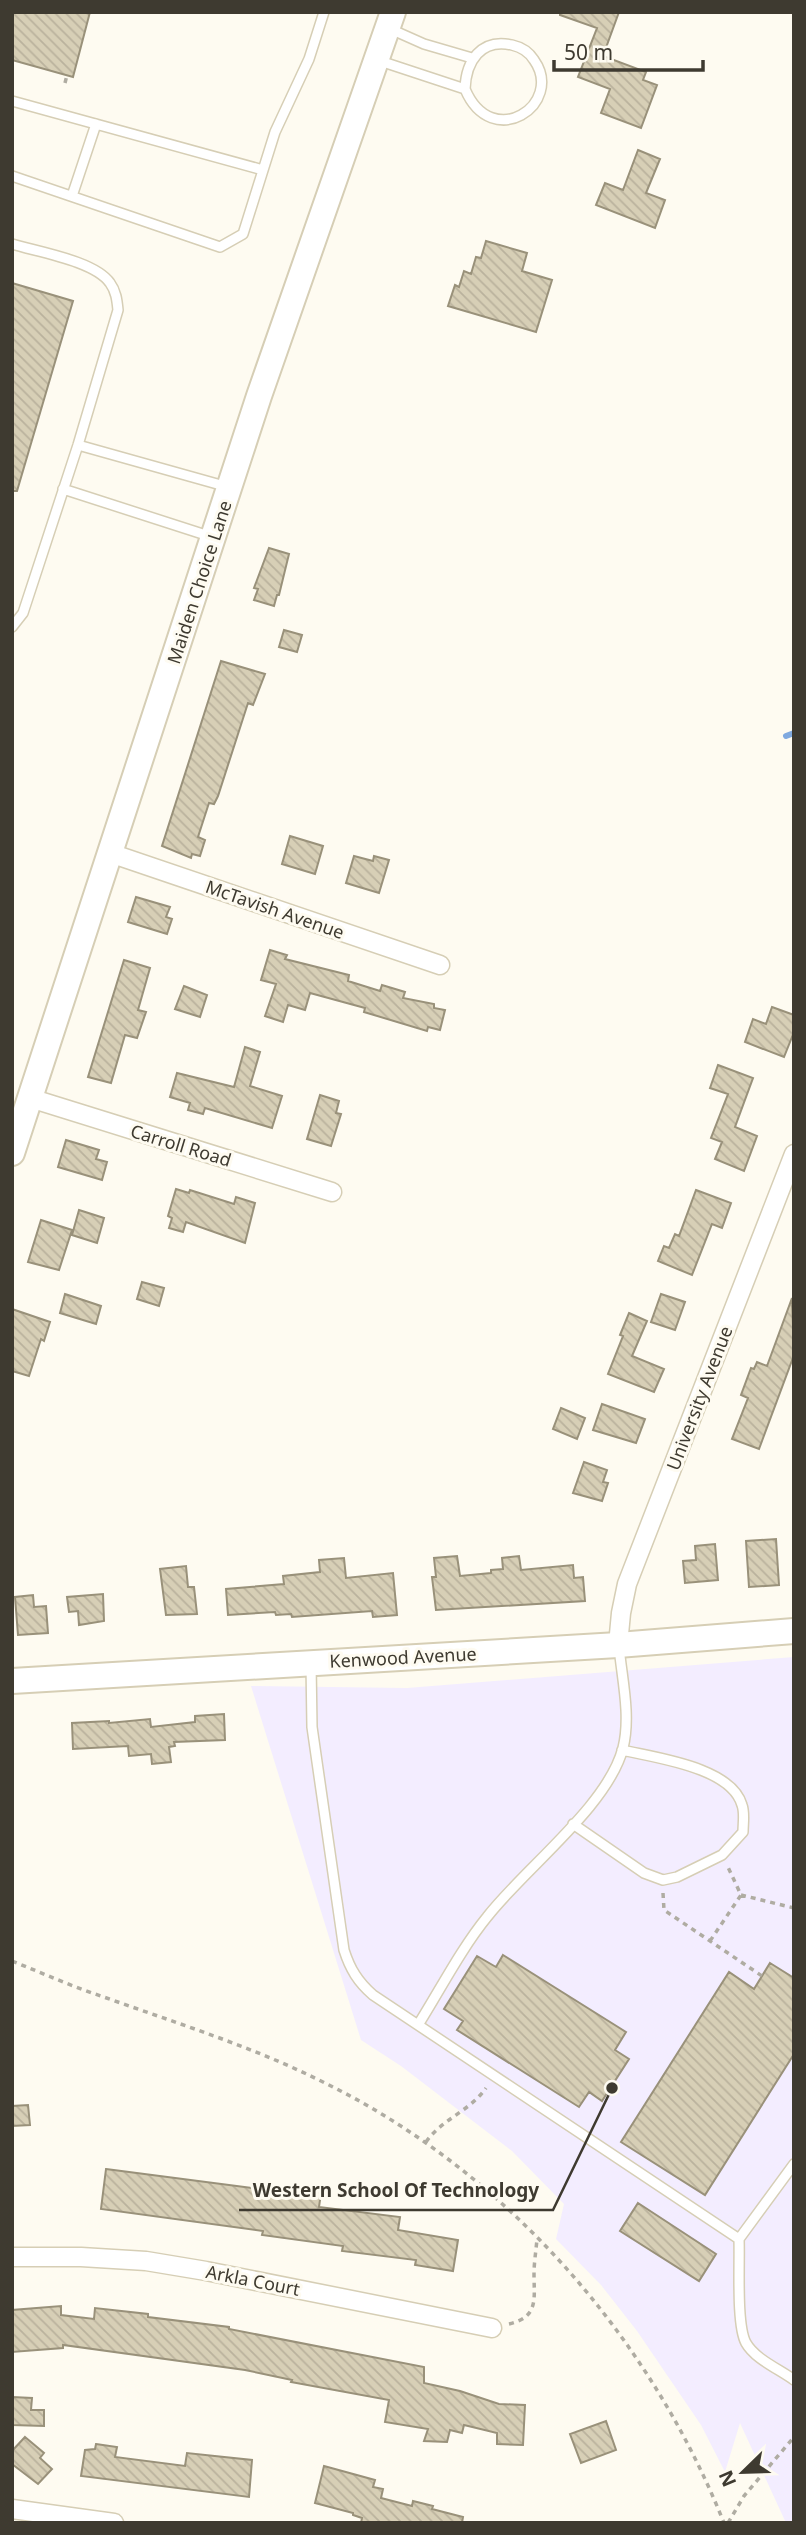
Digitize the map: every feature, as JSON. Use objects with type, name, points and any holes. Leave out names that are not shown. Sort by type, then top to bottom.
[{"type":"main road","name":"Maiden Choice Lane","points":[[12,1153],[229,488],[390,20]]},
{"type":"main road","name":"Kenwood Avenue","points":[[12,1681],[618,1645],[794,1631]]},
{"type":"street","name":"McTavish Avenue","points":[[110,853],[440,965]]},
{"type":"street","name":"Carroll Road","points":[[30,1098],[332,1192]]},
{"type":"street","name":"University Avenue","points":[[618,1645],[627,1584],[794,1154]]},
{"type":"street","name":"Arkla Court","points":[[12,2257],[146,2261],[492,2328]]},
{"type":"street","points":[[12,2509],[114,2523]]},
{"type":"lane","points":[[12,176],[220,247],[243,234],[275,132],[309,59],[324,12]]},
{"type":"lane","points":[[390,20],[424,44],[472,58]]},
{"type":"lane","points":[[492,45],[516,45],[529,53],[539,66],[542,82],[538,98],[528,111],[514,119],[498,120],[483,115],[471,104],[465,89],[465,73],[472,58],[492,45]]},
{"type":"lane","points":[[376,60],[465,89]]},
{"type":"lane","points":[[12,100],[263,170]]},
{"type":"lane","points":[[72,196],[96,124]]},
{"type":"lane","points":[[12,244],[95,269],[110,282],[117,296],[118,310],[23,614],[12,627]]},
{"type":"lane","points":[[78,444],[229,488]]},
{"type":"lane","points":[[64,489],[213,537]]},
{"type":"lane","points":[[418,2025],[485,1918],[573,1824],[612,1776],[622,1749],[626,1717],[618,1645]]},
{"type":"lane","points":[[311,1662],[312,1727],[344,1950],[349,1967],[359,1983],[373,1995],[739,2238]]},
{"type":"lane","points":[[573,1824],[644,1873],[663,1880],[677,1877],[722,1855],[743,1832],[742,1804],[733,1788],[720,1778],[622,1749]]},
{"type":"lane","points":[[794,2164],[739,2238],[741,2326],[746,2342],[755,2353],[794,2380]]},
{"type":"path","points":[[65,83],[67,75]]},
{"type":"path","points":[[722,1855],[741,1895]]},
{"type":"path","points":[[663,1880],[664,1910],[762,1976]]},
{"type":"path","points":[[741,1895],[794,1908]]},
{"type":"path","points":[[710,1941],[741,1895]]},
{"type":"path","points":[[12,1961],[98,1996],[242,2045],[324,2082],[400,2123],[466,2171],[537,2239],[615,2328],[652,2381],[685,2437],[726,2523]]},
{"type":"path","points":[[426,2142],[434,2130],[477,2100],[494,2075]]},
{"type":"path","points":[[492,2328],[523,2320],[532,2309],[536,2292],[534,2275],[537,2239]]},
{"type":"path","points":[[726,2523],[744,2496],[794,2437]]},
{"type":"shaded area","points":[[794,1657],[794,2523],[786,2523],[740,2423],[725,2472],[701,2425],[637,2331],[601,2285],[556,2239],[564,2204],[512,2151],[401,2066],[361,2040],[251,1686],[407,1688]]},
{"type":"building","points":[[12,12],[90,12],[73,77],[12,60]]},
{"type":"building","points":[[560,12],[619,12],[603,56],[646,72],[643,80],[657,85],[641,128],[601,113],[610,89],[578,77],[597,28],[560,15]]},
{"type":"building","points":[[638,150],[660,159],[646,193],[665,200],[655,228],[596,205],[605,183],[623,190]]},
{"type":"building","points":[[486,241],[527,253],[522,271],[552,280],[536,332],[448,306],[455,285],[459,287],[464,271],[471,274],[476,257],[481,258]]},
{"type":"building","points":[[12,283],[73,301],[17,491],[12,491]]},
{"type":"building","points":[[269,548],[289,554],[274,606],[254,600],[258,589],[254,588]]},
{"type":"building","points":[[284,630],[302,635],[297,652],[279,647]]},
{"type":"building","points":[[221,661],[265,674],[253,705],[248,703],[218,796],[214,804],[209,803],[198,837],[205,840],[200,856],[192,854],[191,858],[162,846]]},
{"type":"building","points":[[290,836],[323,846],[315,874],[282,864]]},
{"type":"building","points":[[354,856],[373,861],[374,856],[389,860],[379,893],[346,883]]},
{"type":"building","points":[[136,897],[170,907],[166,917],[172,919],[167,934],[128,922]]},
{"type":"building","points":[[270,950],[287,955],[285,959],[349,975],[348,981],[380,991],[382,985],[405,992],[403,998],[434,1004],[434,1008],[445,1010],[440,1030],[428,1027],[427,1031],[364,1012],[365,1008],[310,993],[305,1010],[288,1005],[283,1022],[265,1016],[276,984],[261,980]]},
{"type":"building","points":[[124,960],[150,968],[138,1010],[146,1012],[137,1038],[125,1035],[111,1083],[88,1077]]},
{"type":"building","points":[[184,986],[207,995],[200,1017],[175,1009]]},
{"type":"building","points":[[772,1007],[794,1015],[794,1032],[784,1057],[745,1042],[753,1019],[766,1024]]},
{"type":"building","points":[[245,1047],[260,1052],[250,1086],[282,1096],[272,1128],[205,1108],[203,1114],[188,1110],[190,1103],[170,1097],[177,1073],[234,1087]]},
{"type":"building","points":[[718,1065],[753,1078],[735,1127],[757,1136],[744,1171],[715,1159],[722,1142],[711,1138],[728,1094],[710,1088]]},
{"type":"building","points":[[320,1095],[339,1101],[336,1113],[341,1114],[331,1146],[307,1139]]},
{"type":"building","points":[[66,1140],[99,1150],[96,1159],[107,1162],[102,1180],[58,1167]]},
{"type":"building","points":[[176,1189],[189,1193],[190,1190],[234,1204],[236,1197],[255,1203],[245,1243],[186,1222],[183,1232],[169,1228],[172,1218],[168,1216]]},
{"type":"building","points":[[696,1190],[731,1203],[722,1228],[712,1224],[692,1275],[658,1261],[664,1246],[669,1248],[675,1234],[679,1236]]},
{"type":"building","points":[[79,1210],[104,1218],[97,1243],[72,1235]]},
{"type":"building","points":[[41,1220],[72,1230],[59,1270],[28,1262]]},
{"type":"building","points":[[142,1282],[164,1288],[159,1306],[137,1299]]},
{"type":"building","points":[[65,1294],[101,1306],[96,1324],[60,1313]]},
{"type":"building","points":[[661,1294],[685,1302],[675,1330],[651,1322]]},
{"type":"building","points":[[792,1298],[794,1355],[759,1449],[732,1439],[748,1398],[741,1395],[751,1368],[754,1369],[757,1362],[767,1366]]},
{"type":"building","points":[[12,1309],[50,1322],[44,1341],[41,1339],[29,1376],[12,1371]]},
{"type":"building","points":[[629,1313],[647,1321],[632,1356],[664,1369],[654,1392],[608,1374]]},
{"type":"building","points":[[602,1404],[645,1419],[636,1443],[593,1430]]},
{"type":"building","points":[[561,1408],[585,1418],[577,1439],[553,1429]]},
{"type":"building","points":[[584,1462],[607,1470],[603,1482],[608,1483],[602,1501],[573,1493]]},
{"type":"building","points":[[776,1539],[779,1585],[749,1587],[746,1541]]},
{"type":"building","points":[[715,1544],[718,1580],[685,1583],[683,1561],[696,1560],[695,1546]]},
{"type":"building","points":[[457,1556],[460,1576],[503,1569],[502,1558],[519,1556],[521,1570],[573,1565],[574,1578],[583,1577],[585,1601],[436,1610],[432,1577],[436,1577],[434,1558]]},
{"type":"building","points":[[344,1558],[346,1578],[393,1573],[397,1615],[373,1617],[372,1611],[292,1617],[291,1614],[276,1615],[275,1612],[228,1615],[226,1589],[284,1584],[283,1576],[320,1572],[319,1560]]},
{"type":"building","points":[[186,1566],[188,1587],[194,1587],[197,1614],[166,1615],[160,1569]]},
{"type":"building","points":[[103,1594],[104,1621],[79,1625],[78,1611],[69,1612],[67,1597]]},
{"type":"building","points":[[33,1595],[34,1607],[46,1606],[48,1633],[18,1635],[15,1597]]},
{"type":"building","points":[[224,1714],[225,1740],[174,1742],[175,1746],[169,1747],[171,1762],[152,1764],[151,1754],[129,1756],[128,1746],[73,1749],[72,1723],[150,1719],[151,1727],[195,1722],[195,1716]]},
{"type":"building","points":[[503,1955],[626,2032],[615,2050],[629,2059],[602,2101],[589,2092],[579,2107],[457,2030],[463,2021],[444,2009],[477,1956],[496,1967]]},
{"type":"building","points":[[770,1963],[794,1978],[794,2054],[705,2195],[621,2142],[729,1972],[754,1989]]},
{"type":"building","points":[[28,2105],[30,2125],[12,2126],[12,2106]]},
{"type":"building","points":[[106,2169],[268,2190],[269,2186],[321,2193],[319,2207],[400,2217],[398,2230],[458,2240],[453,2271],[415,2265],[416,2260],[342,2251],[343,2246],[262,2235],[263,2231],[101,2209]]},
{"type":"building","points":[[638,2203],[716,2254],[699,2281],[620,2231]]},
{"type":"building","points":[[61,2306],[61,2315],[94,2319],[95,2308],[148,2314],[148,2317],[229,2327],[424,2367],[424,2383],[499,2404],[525,2405],[523,2445],[497,2444],[497,2433],[464,2425],[462,2433],[450,2430],[447,2442],[424,2441],[428,2429],[385,2422],[389,2400],[291,2382],[292,2380],[245,2370],[63,2345],[63,2348],[12,2352],[12,2310]]},
{"type":"building","points":[[12,2397],[32,2398],[31,2410],[44,2410],[44,2426],[12,2425]]},
{"type":"building","points":[[606,2421],[616,2450],[581,2463],[570,2434]]},
{"type":"building","points":[[25,2437],[44,2453],[40,2458],[52,2469],[38,2484],[12,2464],[12,2451]]},
{"type":"building","points":[[96,2444],[117,2447],[115,2457],[185,2466],[187,2453],[252,2460],[249,2497],[81,2476],[85,2450],[95,2449]]},
{"type":"building","points":[[324,2466],[375,2480],[373,2487],[383,2489],[381,2498],[412,2506],[413,2501],[433,2506],[432,2509],[463,2517],[462,2523],[361,2523],[362,2518],[353,2513],[315,2503]]},
{"type":"waterway","points":[[786,736],[794,733]]},
{"type":"place","name":"Western School Of Technology","points":[[612,2088]]}]
